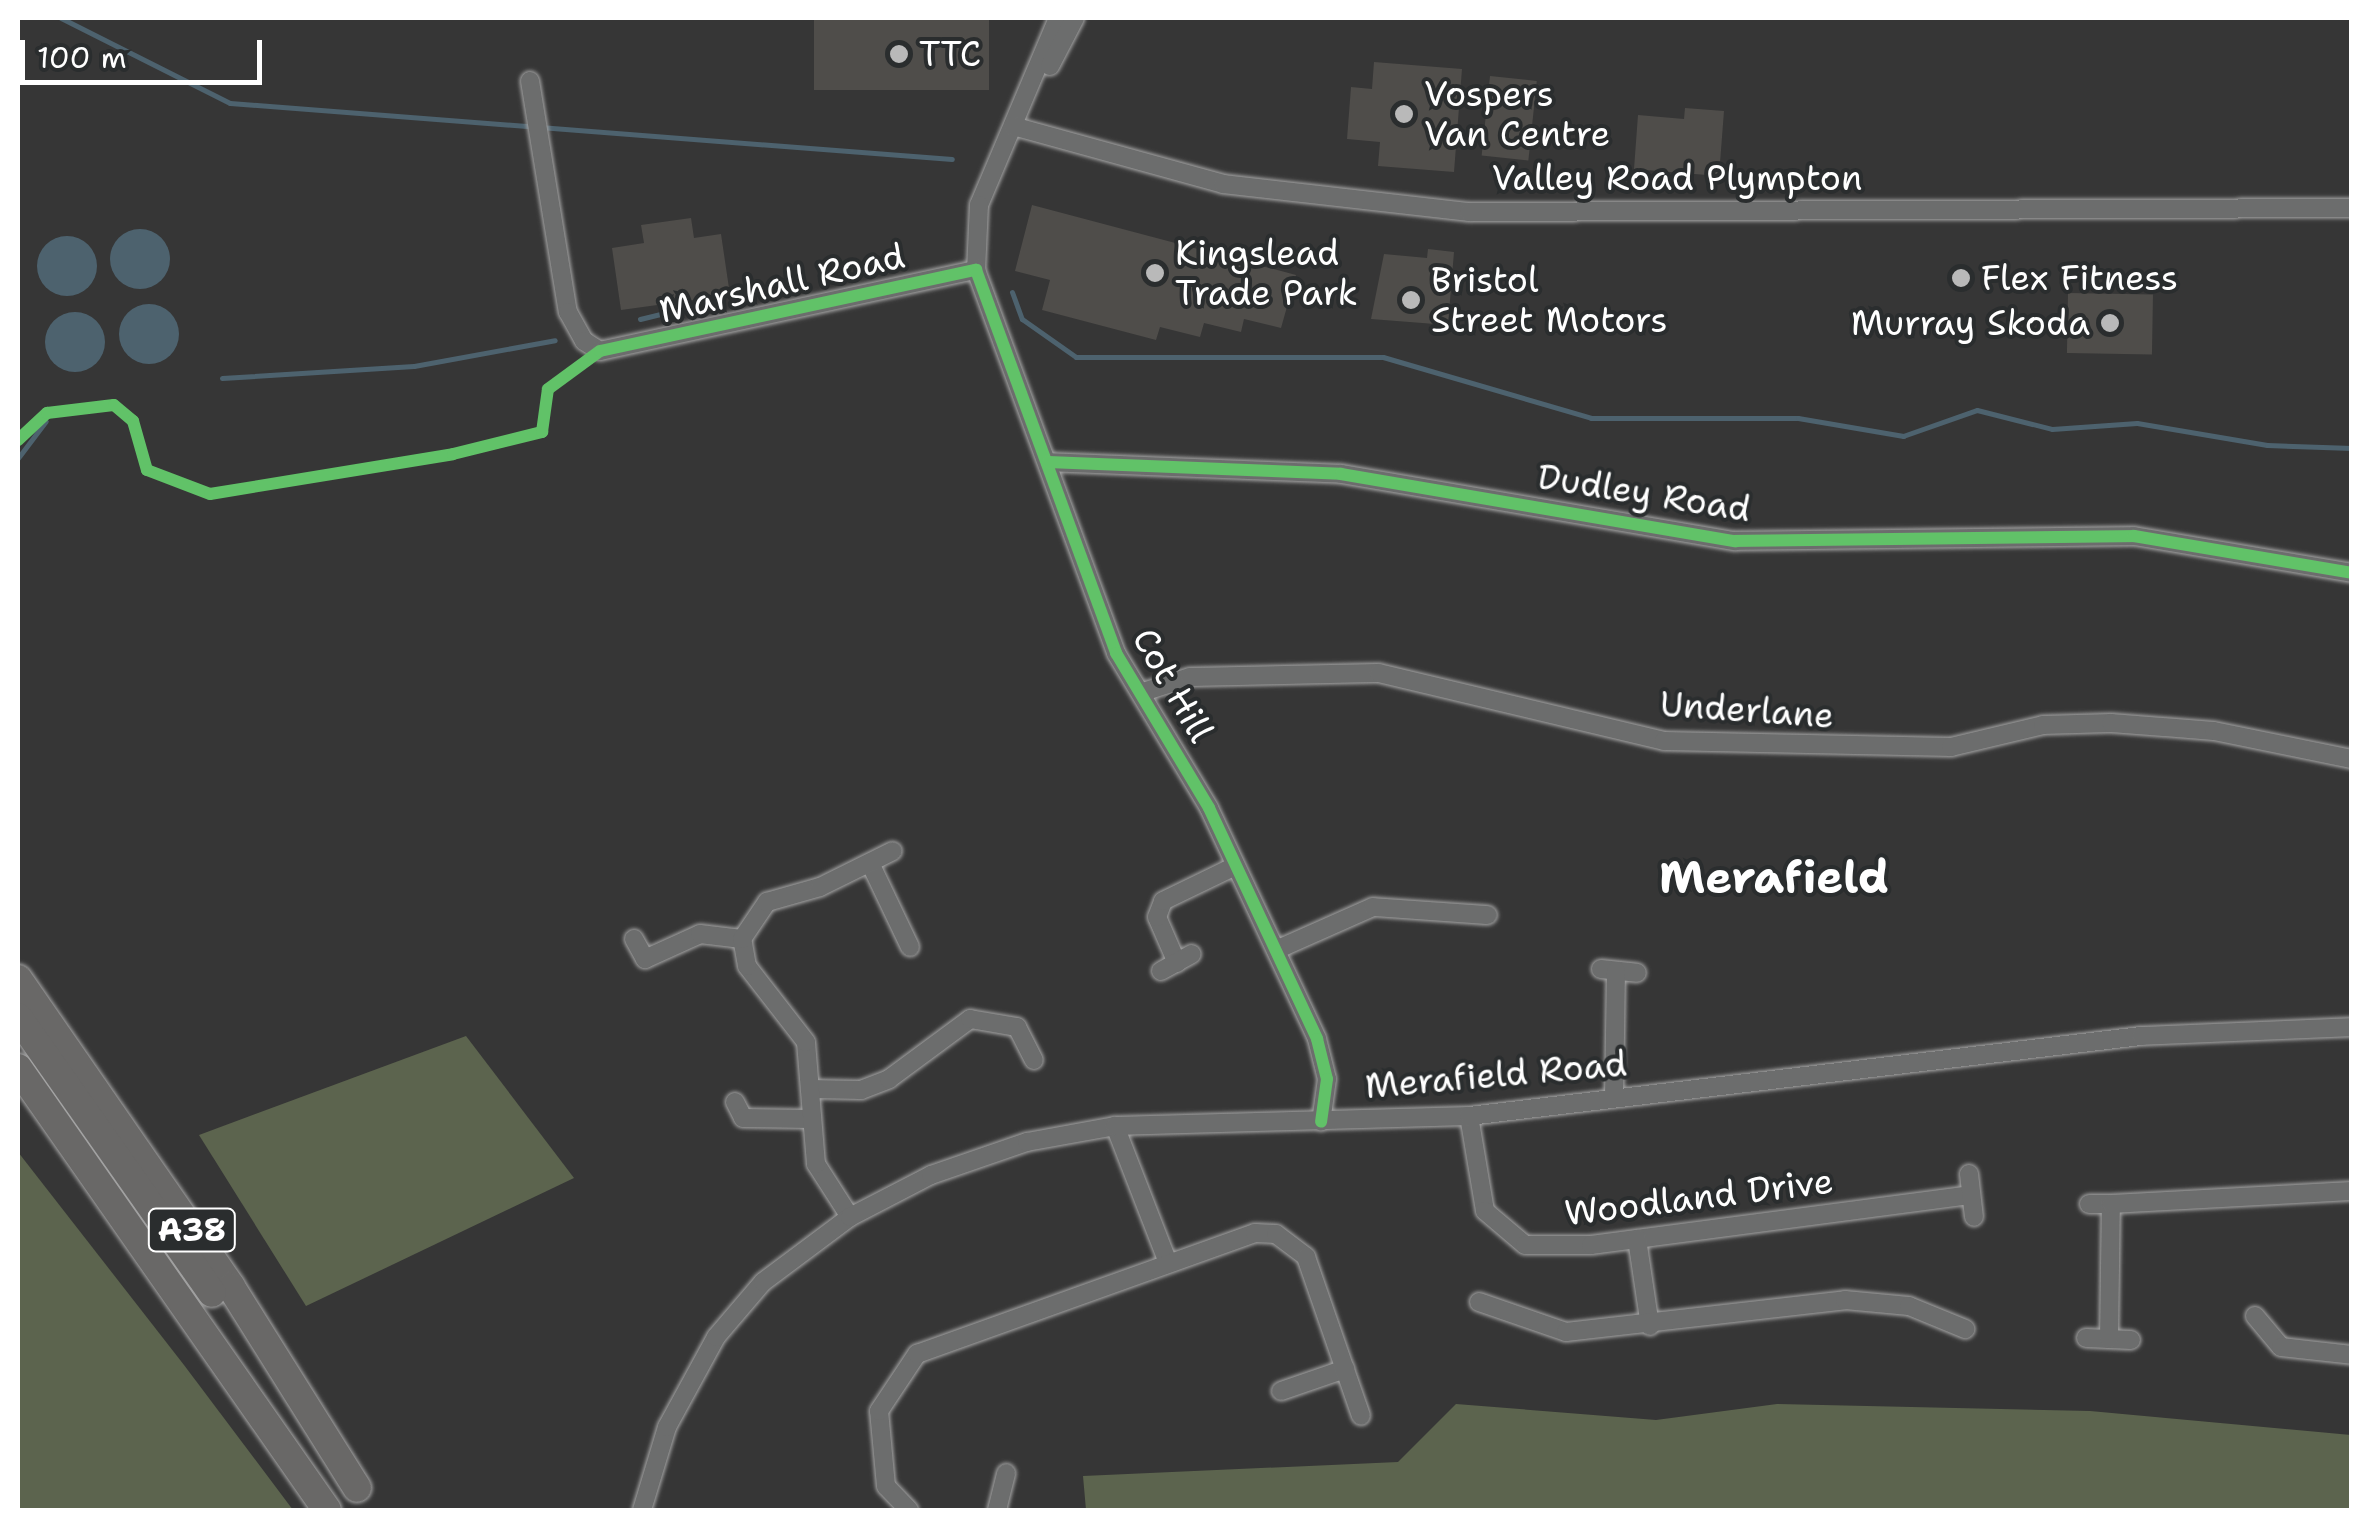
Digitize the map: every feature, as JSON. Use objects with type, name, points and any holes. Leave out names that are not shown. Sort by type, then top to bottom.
[{"type":"highway","name":"A38","points":[[18,979],[231,1287],[366,1499]]},
{"type":"highway","name":"A38","points":[[18,1018],[366,1499]]},
{"type":"highway","name":"A38","points":[[18,1068],[327,1510]]},
{"type":"highway","name":"A38","points":[[18,1083],[45,1106]]},
{"type":"street","name":"Cot Hill","points":[[1028,96],[1058,18]]},
{"type":"street","name":"Cot Hill","points":[[1074,18],[1028,96],[979,205],[976,270],[1116,653],[1143,692],[1276,950],[1327,1079],[1321,1122]]},
{"type":"street","name":"Marshall Road","points":[[530,81],[568,312],[584,341],[600,351],[976,270]]},
{"type":"street","name":"Valley Road Plympton","points":[[1013,126],[1224,184],[1469,212],[2352,208]]},
{"type":"street","name":"Dudley Road","points":[[1048,462],[1341,474],[1735,541],[2134,536],[2352,574]]},
{"type":"street","name":"Underlane","points":[[1143,692],[1190,677],[1379,672],[1664,741],[1952,747],[2043,725],[2111,723],[2214,732],[2352,759]]},
{"type":"street","points":[[850,1217],[816,1164],[809,1119],[806,1042],[747,966],[742,939],[767,902],[893,852]]},
{"type":"street","points":[[870,863],[910,947]]},
{"type":"street","points":[[1177,963],[1157,917],[1163,901],[1236,866]]},
{"type":"street","points":[[1276,950],[1374,906],[1488,915]]},
{"type":"street","points":[[634,939],[645,960],[700,934],[742,939]]},
{"type":"street","points":[[1614,1098],[1609,969],[1637,972]]},
{"type":"street","points":[[810,1089],[861,1090],[890,1079],[970,1019],[1016,1026],[1034,1060]]},
{"type":"street","name":"Merafield Road","points":[[642,1510],[666,1427],[716,1337],[763,1282],[850,1217],[931,1176],[1028,1142],[1115,1126],[1469,1116],[2141,1036],[2352,1027]]},
{"type":"street","points":[[735,1102],[743,1118],[809,1119]]},
{"type":"street","name":"Woodland Drive","points":[[1469,1116],[1474,1180],[1504,1232],[1525,1245],[1555,1249],[1970,1195]]},
{"type":"street","points":[[1115,1126],[1168,1260]]},
{"type":"street","points":[[1969,1174],[1974,1218]]},
{"type":"street","points":[[2089,1204],[2352,1191]]},
{"type":"street","points":[[2110,1339],[2111,1204]]},
{"type":"street","points":[[909,1510],[886,1486],[879,1411],[917,1354],[1168,1260],[1255,1233],[1295,1242],[1361,1416]]},
{"type":"street","points":[[1637,1239],[1650,1326]]},
{"type":"street","points":[[1479,1302],[1566,1332],[1882,1300],[1965,1329]]},
{"type":"street","points":[[2256,1316],[2280,1347],[2352,1354]]},
{"type":"street","points":[[2086,1338],[2132,1340]]},
{"type":"street","points":[[1281,1391],[1345,1369]]},
{"type":"street","points":[[997,1510],[1006,1473]]},
{"type":"green space","points":[[466,1036],[574,1178],[306,1306],[199,1135]]},
{"type":"green space","points":[[18,1152],[184,1365],[293,1510],[18,1510]]},
{"type":"green space","points":[[1456,1404],[1656,1420],[1777,1404],[2090,1411],[2351,1435],[2351,1510],[1086,1510],[1083,1476],[1398,1462]]},
{"type":"water","points":[[140,229],[161,238],[170,259],[161,280],[140,289],[119,280],[110,259],[119,238]]},
{"type":"water","points":[[67,236],[88,245],[97,266],[88,287],[67,296],[46,287],[37,266],[46,245]]},
{"type":"water","points":[[149,304],[170,313],[179,334],[170,355],[149,364],[128,355],[119,334],[128,313]]},
{"type":"water","points":[[75,312],[96,321],[105,342],[96,363],[75,372],[54,363],[45,342],[54,321]]},
{"type":"building","name":"TTC","points":[[814,18],[989,18],[989,90],[814,90]]},
{"type":"building","name":"Vospers Van Centre","points":[[1374,62],[1462,69],[1454,172],[1378,166],[1380,142],[1347,139],[1351,87],[1372,89]]},
{"type":"building","points":[[1490,76],[1537,81],[1528,160],[1482,156]]},
{"type":"building","points":[[1685,108],[1724,111],[1719,176],[1634,169],[1638,115],[1684,119]]},
{"type":"building","name":"Kingslead Trade Park","points":[[1032,205],[1296,275],[1281,328],[1244,319],[1241,332],[1204,323],[1200,337],[1160,327],[1156,340],[1042,310],[1050,280],[1015,271]]},
{"type":"building","points":[[691,218],[694,238],[721,234],[730,295],[621,310],[612,248],[644,243],[641,225]]},
{"type":"building","name":"Bristol Street Motors","points":[[1428,249],[1454,252],[1448,325],[1371,319],[1384,254],[1427,258]]},
{"type":"building","name":"Murray Skoda","points":[[2068,293],[2153,294],[2152,354],[2067,353]]},
{"type":"waterway","points":[[61,18],[230,103],[952,159]]},
{"type":"waterway","points":[[1012,292],[1022,319],[1076,357],[1383,357],[1591,418],[1798,418],[1903,436],[1977,410],[2052,429],[2137,423],[2267,445],[2352,448]]},
{"type":"waterway","points":[[640,319],[709,302]]},
{"type":"waterway","points":[[222,378],[414,366],[555,340]]},
{"type":"waterway","points":[[18,458],[46,421]]},
{"type":"cycle path","points":[[18,440],[47,413],[114,405],[133,421],[147,470],[210,494],[453,454],[542,432],[548,389],[600,351],[976,270],[1116,653],[1209,808],[1317,1039],[1327,1079],[1321,1122]]},
{"type":"cycle path","points":[[1048,462],[1341,474],[1735,541],[2134,536],[2352,573]]},
{"type":"place","name":"TTC","points":[[899,54]]},
{"type":"place","name":"Vospers Van Centre","points":[[1404,114]]},
{"type":"place","name":"Kingslead Trade Park","points":[[1155,273]]},
{"type":"place","name":"Flex Fitness","points":[[1961,278]]},
{"type":"place","name":"Bristol Street Motors","points":[[1411,300]]},
{"type":"place","name":"Murray Skoda","points":[[2110,323]]},
{"type":"district","name":"Merafield","points":[[1774,878]]}]
